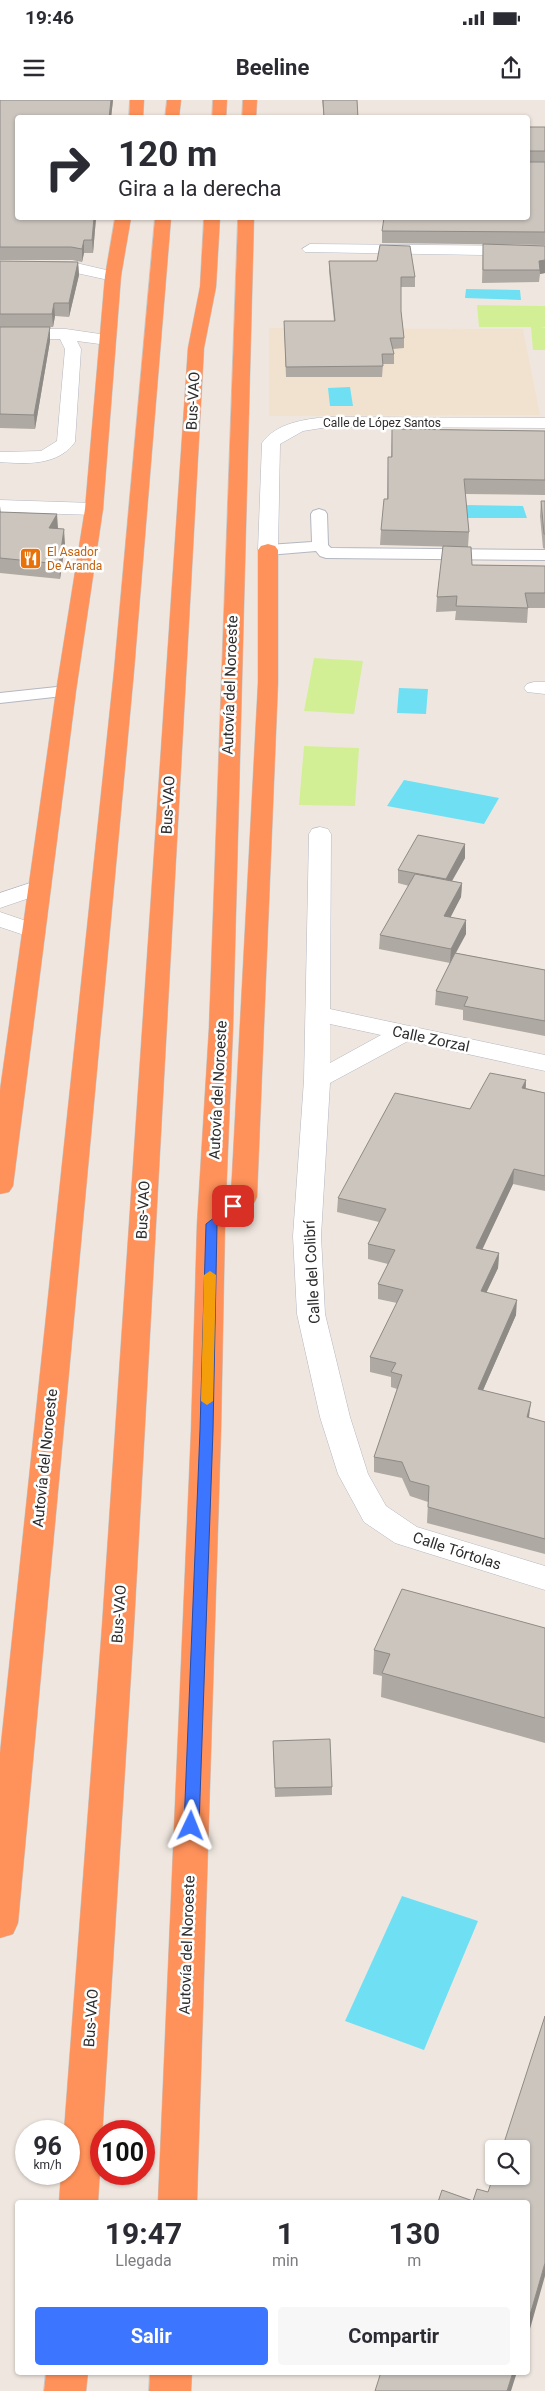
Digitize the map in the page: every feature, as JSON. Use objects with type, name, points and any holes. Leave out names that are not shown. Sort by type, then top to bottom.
[{"type":"highway","points":[[136,115],[137,100]]},
{"type":"highway","points":[[219,115],[220,100]]},
{"type":"highway","points":[[249,115],[250,100]]},
{"type":"highway","points":[[0,1186],[7,1069],[33,931],[66,691],[94,508],[107,340],[123,220]]},
{"type":"highway","name":"Autovía del Noroeste","points":[[0,1922],[124,671],[163,220]]},
{"type":"highway","points":[[196,220],[193,287],[196,348]]},
{"type":"highway","name":"Bus-VAO","points":[[78,2200],[117,1646],[196,348],[208,286],[212,220]]},
{"type":"highway","name":"Autovía del Noroeste","points":[[177,2200],[206,1430],[211,1224],[221,1028],[246,220]]},
{"type":"highway","points":[[211,1224],[244,1197],[268,683],[268,550]]},
{"type":"highway","points":[[66,2391],[67,2375]]},
{"type":"highway","points":[[170,2391],[171,2375]]},
{"type":"street","points":[[310,249],[545,252]]},
{"type":"street","points":[[72,267],[117,255]]},
{"type":"street","points":[[0,267],[72,267],[114,276]]},
{"type":"street","points":[[0,334],[66,334],[107,340]]},
{"type":"street","points":[[0,457],[23,458],[47,454],[62,448],[66,442],[73,349],[66,334]]},
{"type":"street","name":"Calle de López Santos","points":[[268,550],[271,443],[285,432],[303,425],[475,422],[545,423]]},
{"type":"street","points":[[0,506],[94,508]]},
{"type":"street","name":"Calle del Colibrí","points":[[320,834],[317,1080],[307,1236],[311,1314],[335,1417],[353,1474],[374,1514]]},
{"type":"street","points":[[0,901],[39,887]]},
{"type":"street","points":[[0,919],[33,931]]},
{"type":"street","name":"Calle Zorzal","points":[[317,1014],[545,1063]]},
{"type":"street","points":[[317,1080],[404,1033]]},
{"type":"street","name":"Calle Tórtolas","points":[[374,1514],[406,1535],[545,1578]]},
{"type":"lane","points":[[319,514],[320,546],[326,553],[545,555]]},
{"type":"lane","points":[[268,550],[320,546]]},
{"type":"lane","points":[[0,698],[66,691]]},
{"type":"shaded area","points":[[269,328],[523,329],[540,415],[269,416]]},
{"type":"green space","points":[[477,305],[545,306],[545,327],[541,327],[545,328],[545,350],[533,350],[531,327],[479,327]]},
{"type":"green space","points":[[314,658],[363,661],[354,714],[304,711]]},
{"type":"green space","points":[[304,746],[359,748],[355,806],[299,805]]},
{"type":"water","points":[[466,289],[520,290],[521,300],[465,298]]},
{"type":"water","points":[[350,387],[353,406],[330,406],[328,388]]},
{"type":"water","points":[[464,505],[523,506],[527,518],[465,518]]},
{"type":"water","points":[[399,688],[428,689],[426,714],[397,713]]},
{"type":"water","points":[[404,780],[499,798],[484,824],[387,806]]},
{"type":"water","points":[[402,1896],[478,1921],[424,2050],[345,2021]]},
{"type":"building","points":[[0,100],[111,100],[109,115],[15,115],[15,220],[94,220],[92,240],[84,240],[82,249],[71,247],[0,247]]},
{"type":"building","points":[[323,100],[357,100],[358,115],[324,115]]},
{"type":"building","points":[[530,127],[545,127],[545,151],[530,151]]},
{"type":"building","points":[[530,162],[545,162],[545,232],[382,231],[384,220],[530,220]]},
{"type":"building","points":[[483,244],[545,246],[545,260],[539,261],[540,270],[483,270]]},
{"type":"building","points":[[380,245],[410,246],[415,277],[401,277],[401,311],[404,338],[390,338],[394,354],[382,354],[383,366],[286,367],[284,321],[335,321],[329,261],[377,261]]},
{"type":"building","points":[[0,261],[78,262],[69,303],[54,303],[52,314],[0,314]]},
{"type":"building","points":[[0,327],[50,327],[34,415],[0,414]]},
{"type":"building","points":[[392,429],[545,431],[545,480],[464,479],[469,532],[381,530],[384,499],[388,499],[388,457],[392,457]]},
{"type":"building","points":[[541,501],[545,501],[545,534],[544,534]]},
{"type":"building","name":"El Asador De Aranda","points":[[0,512],[57,514],[49,528],[64,529],[59,564],[0,558]]},
{"type":"building","points":[[443,546],[471,547],[472,565],[545,566],[545,593],[525,593],[528,608],[456,606],[457,596],[437,597]]},
{"type":"building","points":[[418,835],[465,844],[446,879],[398,870]]},
{"type":"building","points":[[415,874],[462,883],[444,916],[466,920],[451,949],[380,935]]},
{"type":"building","points":[[455,953],[545,970],[545,1021],[464,1006],[468,997],[436,991]]},
{"type":"building","points":[[490,1073],[526,1080],[522,1088],[545,1093],[545,1176],[514,1169],[476,1248],[499,1253],[481,1291],[517,1300],[478,1389],[531,1402],[527,1417],[545,1422],[545,1539],[428,1507],[429,1486],[410,1481],[402,1462],[374,1457],[402,1375],[391,1372],[396,1363],[370,1357],[403,1290],[378,1284],[395,1250],[368,1244],[386,1209],[338,1198],[395,1093],[470,1109]]},
{"type":"building","points":[[402,1589],[545,1628],[545,1718],[382,1673],[390,1654],[374,1650]]},
{"type":"building","points":[[330,1739],[332,1787],[275,1788],[273,1741]]},
{"type":"building","points":[[545,2016],[545,2263],[530,2315],[530,2200],[473,2200],[477,2189],[488,2192],[490,2185],[530,2185],[530,2140],[505,2140]]},
{"type":"building","points":[[442,2190],[470,2200],[439,2200]]},
{"type":"building","points":[[380,2375],[512,2375],[507,2391],[375,2391]]},
{"type":"slow traffic","points":[[207,1401],[210,1275]]},
{"type":"place","name":"El Asador De Aranda","points":[[31,559]]},
{"type":"route","points":[[191,1826],[206,1430],[211,1224],[233,1206]]}]
